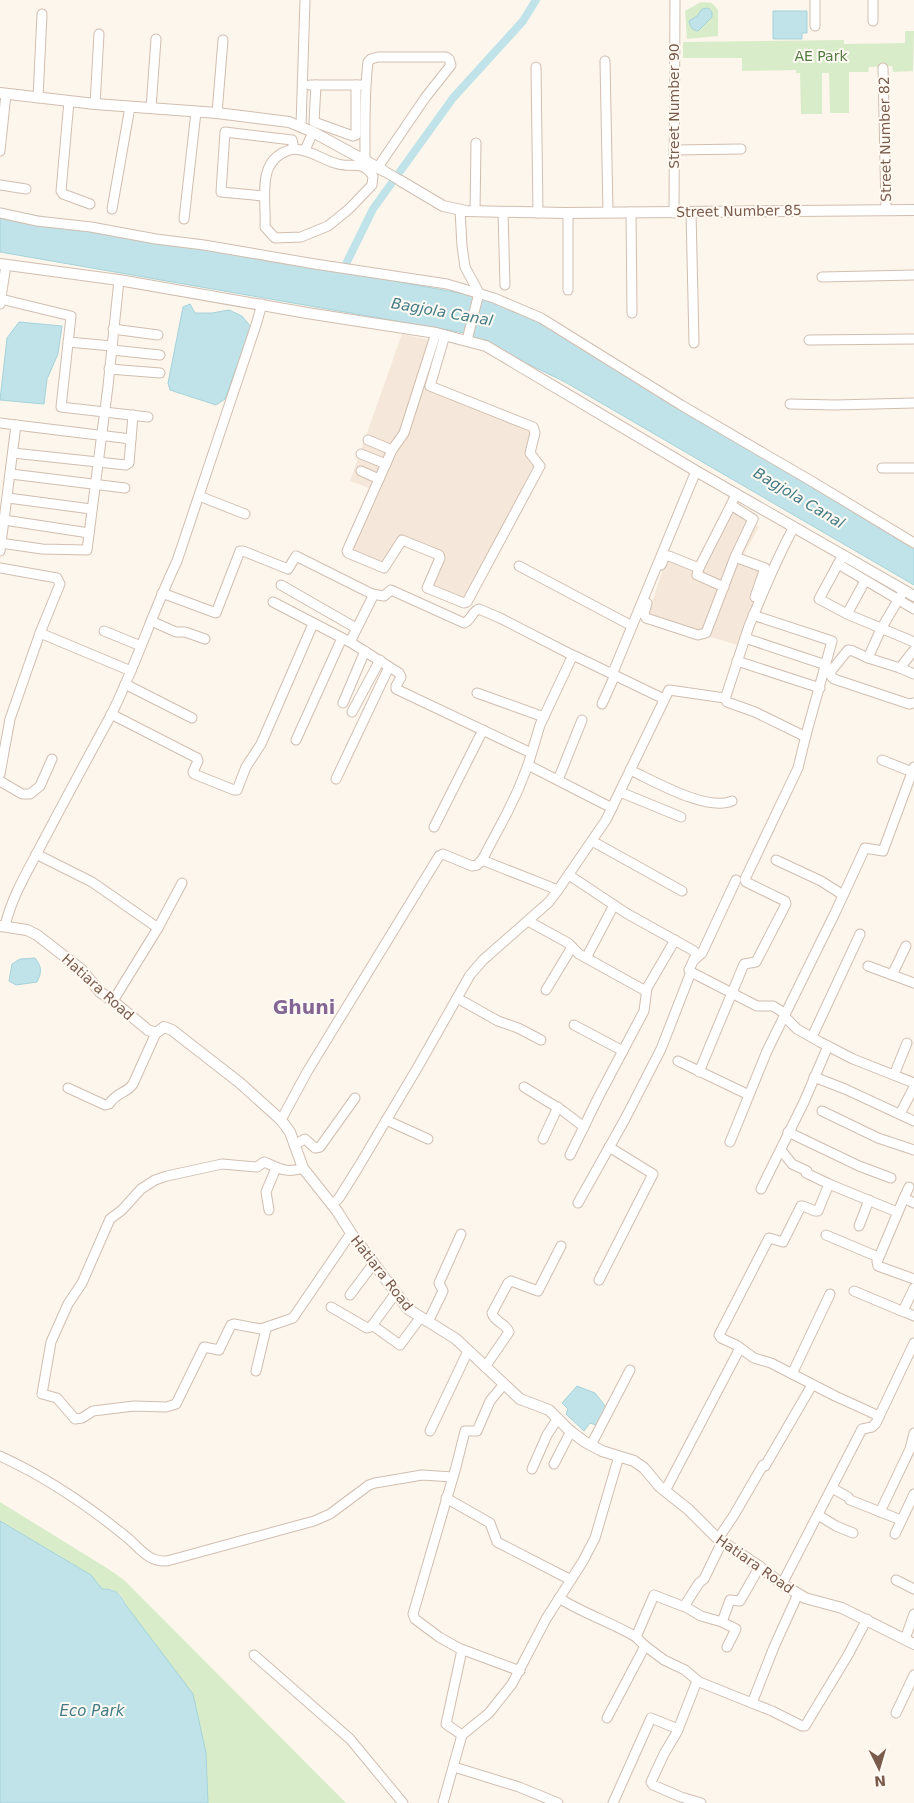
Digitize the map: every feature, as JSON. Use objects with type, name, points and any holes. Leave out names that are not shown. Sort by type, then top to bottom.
[{"type":"street","points":[[294,150],[292,140],[300,126],[305,0]]},
{"type":"street","name":"Street Number 90","points":[[674,213],[675,0]]},
{"type":"street","points":[[815,0],[815,26]]},
{"type":"street","points":[[873,22],[874,0]]},
{"type":"street","points":[[38,98],[42,14]]},
{"type":"street","points":[[95,104],[99,34]]},
{"type":"street","points":[[150,108],[156,39]]},
{"type":"street","points":[[217,113],[223,40]]},
{"type":"street","points":[[316,85],[314,122],[353,136],[356,135],[361,85],[368,62],[374,58],[446,57],[452,62],[424,98],[381,169]]},
{"type":"street","points":[[605,60],[608,212]]},
{"type":"street","points":[[536,67],[538,213]]},
{"type":"street","name":"Street Number 82","points":[[883,68],[886,210]]},
{"type":"street","points":[[302,84],[361,85]]},
{"type":"street","points":[[361,85],[366,103],[365,162],[373,176],[372,185],[349,209],[328,226],[301,237],[275,238],[268,232],[265,227],[263,196],[265,178],[270,166],[279,156],[294,150],[305,150],[339,165],[365,162]]},
{"type":"street","points":[[0,151],[3,94],[280,120],[313,132],[400,181]]},
{"type":"street","points":[[69,101],[61,191],[63,194],[90,204]]},
{"type":"street","points":[[112,210],[130,106]]},
{"type":"street","points":[[184,219],[196,112]]},
{"type":"street","points":[[263,196],[220,192],[225,132],[292,140]]},
{"type":"street","points":[[305,150],[313,132]]},
{"type":"street","points":[[476,143],[476,211]]},
{"type":"street","points":[[674,150],[741,149]]},
{"type":"street","name":"Street Number 85","points":[[400,181],[443,206],[476,211],[674,213],[914,210]]},
{"type":"street","points":[[0,185],[26,189]]},
{"type":"street","points":[[460,210],[465,267],[479,294],[469,335]]},
{"type":"street","points":[[503,212],[505,285]]},
{"type":"street","points":[[631,212],[632,313]]},
{"type":"street","points":[[691,212],[694,343]]},
{"type":"street","points":[[0,213],[37,221],[91,227],[147,238],[204,245],[447,284],[479,294],[541,318],[680,405],[914,543]]},
{"type":"street","points":[[566,213],[568,290]]},
{"type":"street","points":[[148,417],[61,407],[71,318],[69,315],[0,302],[3,265],[119,280],[441,334],[469,335],[696,471],[794,527],[840,559],[865,581],[914,609]]},
{"type":"street","points":[[822,277],[914,275]]},
{"type":"street","points":[[0,543],[42,549],[85,551],[87,548],[97,462],[102,436],[119,280]]},
{"type":"street","points":[[2,926],[22,881],[111,714],[177,561],[262,304]]},
{"type":"street","points":[[113,329],[158,336]]},
{"type":"street","points":[[426,385],[533,426],[535,430],[530,455],[540,465],[539,469],[465,603],[427,588],[440,556],[404,540],[400,542],[384,568],[348,552],[392,450],[403,437],[426,385],[441,334]]},
{"type":"street","points":[[810,340],[914,339]]},
{"type":"street","points":[[68,342],[160,355]]},
{"type":"street","points":[[109,369],[160,373]]},
{"type":"street","points":[[790,404],[914,403]]},
{"type":"street","points":[[13,453],[128,464],[133,415]]},
{"type":"street","points":[[0,423],[131,439]]},
{"type":"street","points":[[0,551],[2,520],[8,498],[16,425]]},
{"type":"street","points":[[368,440],[392,450]]},
{"type":"street","points":[[362,454],[386,464]]},
{"type":"street","points":[[882,468],[914,468]]},
{"type":"street","points":[[361,471],[379,479]]},
{"type":"street","points":[[602,704],[614,670],[696,471]]},
{"type":"street","points":[[11,474],[125,488]]},
{"type":"street","points":[[724,587],[697,575],[736,494]]},
{"type":"street","points":[[199,496],[245,514]]},
{"type":"street","points":[[8,498],[91,509]]},
{"type":"street","points":[[731,504],[753,518]]},
{"type":"street","points":[[699,568],[665,556],[647,603],[644,617],[698,635],[704,635],[735,557],[759,507]]},
{"type":"street","points":[[2,520],[90,533]]},
{"type":"street","points":[[794,527],[774,566],[753,615],[725,698],[726,702],[806,735]]},
{"type":"street","points":[[162,593],[217,612],[240,553],[243,551],[288,569],[296,556],[372,594],[384,596],[391,590],[464,623],[479,609],[664,699]]},
{"type":"street","points":[[735,557],[765,568],[755,597]]},
{"type":"street","points":[[840,559],[914,596]]},
{"type":"street","points":[[840,559],[819,599],[847,614],[914,642]]},
{"type":"street","points":[[519,566],[632,626]]},
{"type":"street","points":[[0,568],[57,578],[60,587],[40,633],[10,720],[0,774]]},
{"type":"street","points":[[847,614],[865,581]]},
{"type":"street","points":[[281,585],[356,628]]},
{"type":"street","points":[[868,658],[881,629],[904,590]]},
{"type":"street","points":[[296,740],[346,640],[356,628],[372,594]]},
{"type":"street","points":[[273,602],[380,660],[401,676],[396,689],[531,753]]},
{"type":"street","points":[[699,1072],[744,964],[756,962],[786,904],[785,901],[746,882],[745,879],[798,768],[832,641],[753,615]]},
{"type":"street","points":[[151,621],[176,632],[205,638]]},
{"type":"street","points":[[111,714],[198,759],[194,774],[235,791],[238,789],[246,767],[261,744],[313,624]]},
{"type":"street","points":[[104,631],[141,646]]},
{"type":"street","points":[[40,633],[131,671]]},
{"type":"street","points":[[745,638],[826,666]]},
{"type":"street","points":[[914,674],[848,650],[831,671],[831,676],[834,679],[909,704],[914,703]]},
{"type":"street","points":[[900,668],[914,650]]},
{"type":"street","points":[[343,703],[365,651]]},
{"type":"street","points":[[281,1120],[307,1072],[438,856],[443,854],[472,866],[477,866],[482,860],[508,813],[528,765],[544,717],[574,656]]},
{"type":"street","points":[[352,712],[380,660]]},
{"type":"street","points":[[737,661],[820,688]]},
{"type":"street","points":[[336,779],[389,667]]},
{"type":"street","points":[[125,684],[192,718]]},
{"type":"street","points":[[332,1206],[341,1195],[476,967],[550,902],[592,841],[612,808],[670,690],[725,698]]},
{"type":"street","points":[[477,693],[544,717]]},
{"type":"street","points":[[558,780],[582,720]]},
{"type":"street","points":[[434,827],[483,730]]},
{"type":"street","points":[[0,781],[22,794],[30,794],[40,786],[52,759]]},
{"type":"street","points":[[730,1142],[767,1051],[865,848],[883,851],[913,769],[882,760]]},
{"type":"street","points":[[528,765],[612,808]]},
{"type":"street","points":[[630,770],[698,800],[724,804],[732,801]]},
{"type":"street","points":[[620,792],[681,817]]},
{"type":"street","points":[[592,841],[682,891]]},
{"type":"street","points":[[36,854],[92,882],[158,928]]},
{"type":"street","points":[[482,860],[558,890]]},
{"type":"street","points":[[776,860],[821,881],[843,895]]},
{"type":"street","points":[[569,875],[626,913],[694,950],[696,955],[661,1049],[640,1092],[578,1203]]},
{"type":"street","points":[[694,960],[702,953],[736,880]]},
{"type":"street","points":[[113,1001],[158,928],[182,882]]},
{"type":"street","points":[[586,958],[614,905]]},
{"type":"street","points":[[528,921],[568,942],[586,958],[642,990],[647,988]]},
{"type":"street","name":"Hatiara Road","points":[[2,926],[27,930],[37,935],[82,970],[100,992],[142,1026],[156,1033],[164,1027],[172,1030],[240,1083],[264,1107],[281,1120],[290,1132],[303,1168],[395,1294],[408,1309],[456,1339],[524,1401],[549,1410],[571,1431],[591,1446],[634,1461],[644,1468],[665,1491],[689,1510],[720,1541],[760,1566],[798,1594],[837,1606],[910,1641]]},
{"type":"street","points":[[812,1037],[860,934]]},
{"type":"street","points":[[570,1155],[644,1011],[647,988],[675,940]]},
{"type":"street","points":[[892,975],[906,946]]},
{"type":"street","points":[[546,990],[572,947]]},
{"type":"street","points":[[868,966],[914,983]]},
{"type":"street","points":[[691,972],[757,1006],[772,1006],[784,1014],[796,1028],[828,1046],[868,1066],[894,1074],[914,1083]]},
{"type":"street","points":[[457,998],[498,1021],[518,1028],[541,1040]]},
{"type":"street","points":[[574,1025],[623,1051]]},
{"type":"street","points":[[68,1088],[105,1105],[109,1104],[114,1096],[128,1090],[134,1084],[156,1033]]},
{"type":"street","points":[[894,1074],[907,1043]]},
{"type":"street","points":[[761,1189],[804,1102],[828,1046]]},
{"type":"street","points":[[678,1062],[749,1095]]},
{"type":"street","points":[[814,1077],[845,1089],[914,1121]]},
{"type":"street","points":[[524,1087],[558,1107],[584,1127]]},
{"type":"street","points":[[900,1114],[914,1087]]},
{"type":"street","points":[[294,1145],[305,1139],[315,1148],[320,1147],[355,1098]]},
{"type":"street","points":[[543,1139],[558,1107]]},
{"type":"street","points":[[822,1111],[878,1138],[914,1150]]},
{"type":"street","points":[[386,1120],[428,1139]]},
{"type":"street","points":[[788,1132],[859,1166],[891,1178]]},
{"type":"street","points":[[599,1280],[653,1174],[609,1147]]},
{"type":"street","points":[[781,1150],[792,1164],[830,1184],[897,1212]]},
{"type":"street","points":[[303,1168],[291,1172],[264,1162],[257,1167],[222,1164],[166,1176],[155,1180],[141,1189],[108,1222],[82,1283],[68,1304],[51,1342],[41,1393],[57,1398],[75,1420],[93,1411],[134,1406],[172,1406],[178,1401],[204,1347],[219,1350],[231,1325],[236,1324],[266,1329],[287,1321],[298,1312],[351,1233]]},
{"type":"street","points":[[269,1210],[266,1192],[276,1168]]},
{"type":"street","points":[[830,1184],[818,1211],[801,1206],[784,1242],[771,1238],[768,1240],[720,1333],[721,1338],[754,1358],[771,1363],[812,1385],[879,1416]]},
{"type":"street","points":[[909,1186],[877,1263],[878,1266],[914,1279]]},
{"type":"street","points":[[904,1198],[914,1203]]},
{"type":"street","points":[[859,1226],[869,1200]]},
{"type":"street","points":[[372,1325],[400,1345],[424,1320],[443,1291],[439,1283],[461,1234]]},
{"type":"street","points":[[826,1235],[878,1257]]},
{"type":"street","points":[[485,1367],[509,1332],[508,1328],[494,1318],[492,1313],[508,1283],[511,1281],[538,1292],[561,1246]]},
{"type":"street","points":[[350,1295],[374,1263]]},
{"type":"street","points":[[904,1312],[914,1288]]},
{"type":"street","points":[[854,1291],[914,1316]]},
{"type":"street","points":[[331,1307],[366,1328],[372,1325],[395,1294]]},
{"type":"street","points":[[792,1374],[830,1294]]},
{"type":"street","points":[[256,1371],[266,1329]]},
{"type":"street","points":[[782,1584],[862,1429],[875,1426],[914,1343]]},
{"type":"street","points":[[665,1491],[740,1348]]},
{"type":"street","points":[[430,1431],[468,1351]]},
{"type":"street","points":[[591,1446],[630,1370]]},
{"type":"street","points":[[504,1384],[490,1401],[477,1431],[465,1431],[413,1617],[439,1637],[461,1649],[520,1670]]},
{"type":"street","points":[[684,1606],[704,1579],[720,1541],[734,1515],[812,1385]]},
{"type":"street","points":[[532,1469],[547,1435],[558,1418]]},
{"type":"street","points":[[554,1464],[571,1431]]},
{"type":"street","points":[[880,1512],[910,1449],[914,1433]]},
{"type":"street","points":[[0,1456],[18,1464],[73,1498],[128,1539],[150,1559],[158,1562],[240,1542],[314,1521],[330,1514],[369,1485],[422,1475],[453,1477]]},
{"type":"street","points":[[443,1803],[462,1735],[498,1703],[520,1670],[546,1619],[595,1538],[619,1456]]},
{"type":"street","points":[[832,1488],[850,1500],[901,1520]]},
{"type":"street","points":[[895,1534],[914,1494]]},
{"type":"street","points":[[446,1498],[490,1523],[496,1542],[571,1580]]},
{"type":"street","points":[[818,1515],[836,1526],[853,1533]]},
{"type":"street","points":[[722,1622],[730,1600],[740,1601],[760,1566]]},
{"type":"street","points":[[896,1580],[914,1589]]},
{"type":"street","points":[[752,1703],[774,1647],[798,1594]]},
{"type":"street","points":[[636,1636],[654,1595],[684,1606],[704,1617],[722,1622],[736,1630],[727,1647]]},
{"type":"street","points":[[559,1598],[636,1636],[644,1645],[664,1660],[685,1670],[698,1681],[805,1726],[848,1655],[866,1619]]},
{"type":"street","points":[[910,1641],[914,1614]]},
{"type":"street","points":[[607,1718],[644,1645]]},
{"type":"street","points":[[461,1649],[463,1653],[446,1724],[462,1735]]},
{"type":"street","points":[[254,1655],[350,1739],[403,1803]]},
{"type":"street","points":[[896,1713],[914,1675]]},
{"type":"street","points":[[698,1681],[678,1729],[651,1780],[652,1784],[676,1795],[701,1803]]},
{"type":"street","points":[[613,1803],[651,1718],[678,1729]]},
{"type":"street","points":[[454,1767],[519,1787],[558,1803]]},
{"type":"shaded area","points":[[402,334],[443,343],[430,386],[533,427],[530,451],[540,465],[467,602],[429,589],[440,558],[404,540],[384,567],[348,548],[374,490],[350,481]]},
{"type":"shaded area","points":[[731,510],[759,527],[742,558],[774,571],[744,647],[647,618],[667,556],[699,565]]},
{"type":"green space","points":[[701,2],[712,3],[718,10],[718,36],[687,39],[685,11]]},
{"type":"green space","name":"AE Park","points":[[905,31],[914,31],[913,71],[893,72],[892,66],[869,67],[868,72],[849,72],[849,113],[830,113],[829,73],[822,73],[822,114],[801,114],[800,73],[796,73],[796,70],[742,71],[742,58],[683,58],[683,42],[844,40],[844,44],[905,43]]},
{"type":"green space","points":[[0,1502],[124,1580],[346,1803],[208,1803],[206,1753],[121,1595],[112,1589],[102,1589],[91,1575],[0,1521]]},
{"type":"water","points":[[708,8],[712,12],[712,17],[698,31],[693,29],[689,21],[697,16],[702,9]]},
{"type":"water","points":[[773,11],[807,11],[807,33],[802,33],[802,39],[773,39]]},
{"type":"water","name":"Bagjola Canal","points":[[0,209],[487,298],[541,323],[914,543],[914,585],[565,382],[465,333],[0,252]]},
{"type":"water","points":[[190,304],[195,313],[229,310],[242,316],[251,327],[225,399],[216,405],[170,390],[168,383],[183,307]]},
{"type":"water","points":[[19,322],[62,326],[58,354],[47,379],[44,404],[0,400],[7,338]]},
{"type":"water","points":[[35,958],[41,970],[37,982],[16,985],[9,981],[12,964],[20,959]]},
{"type":"water","points":[[577,1386],[595,1393],[606,1407],[596,1425],[590,1423],[584,1431],[566,1414],[568,1409],[562,1403]]},
{"type":"water","name":"Eco Park","points":[[0,1521],[91,1575],[102,1589],[119,1594],[193,1694],[206,1753],[208,1803],[0,1803]]},
{"type":"waterway","points":[[342,272],[373,209],[453,98],[523,21],[536,0]]},
{"type":"district","name":"Ghuni","points":[[304,1007]]}]
